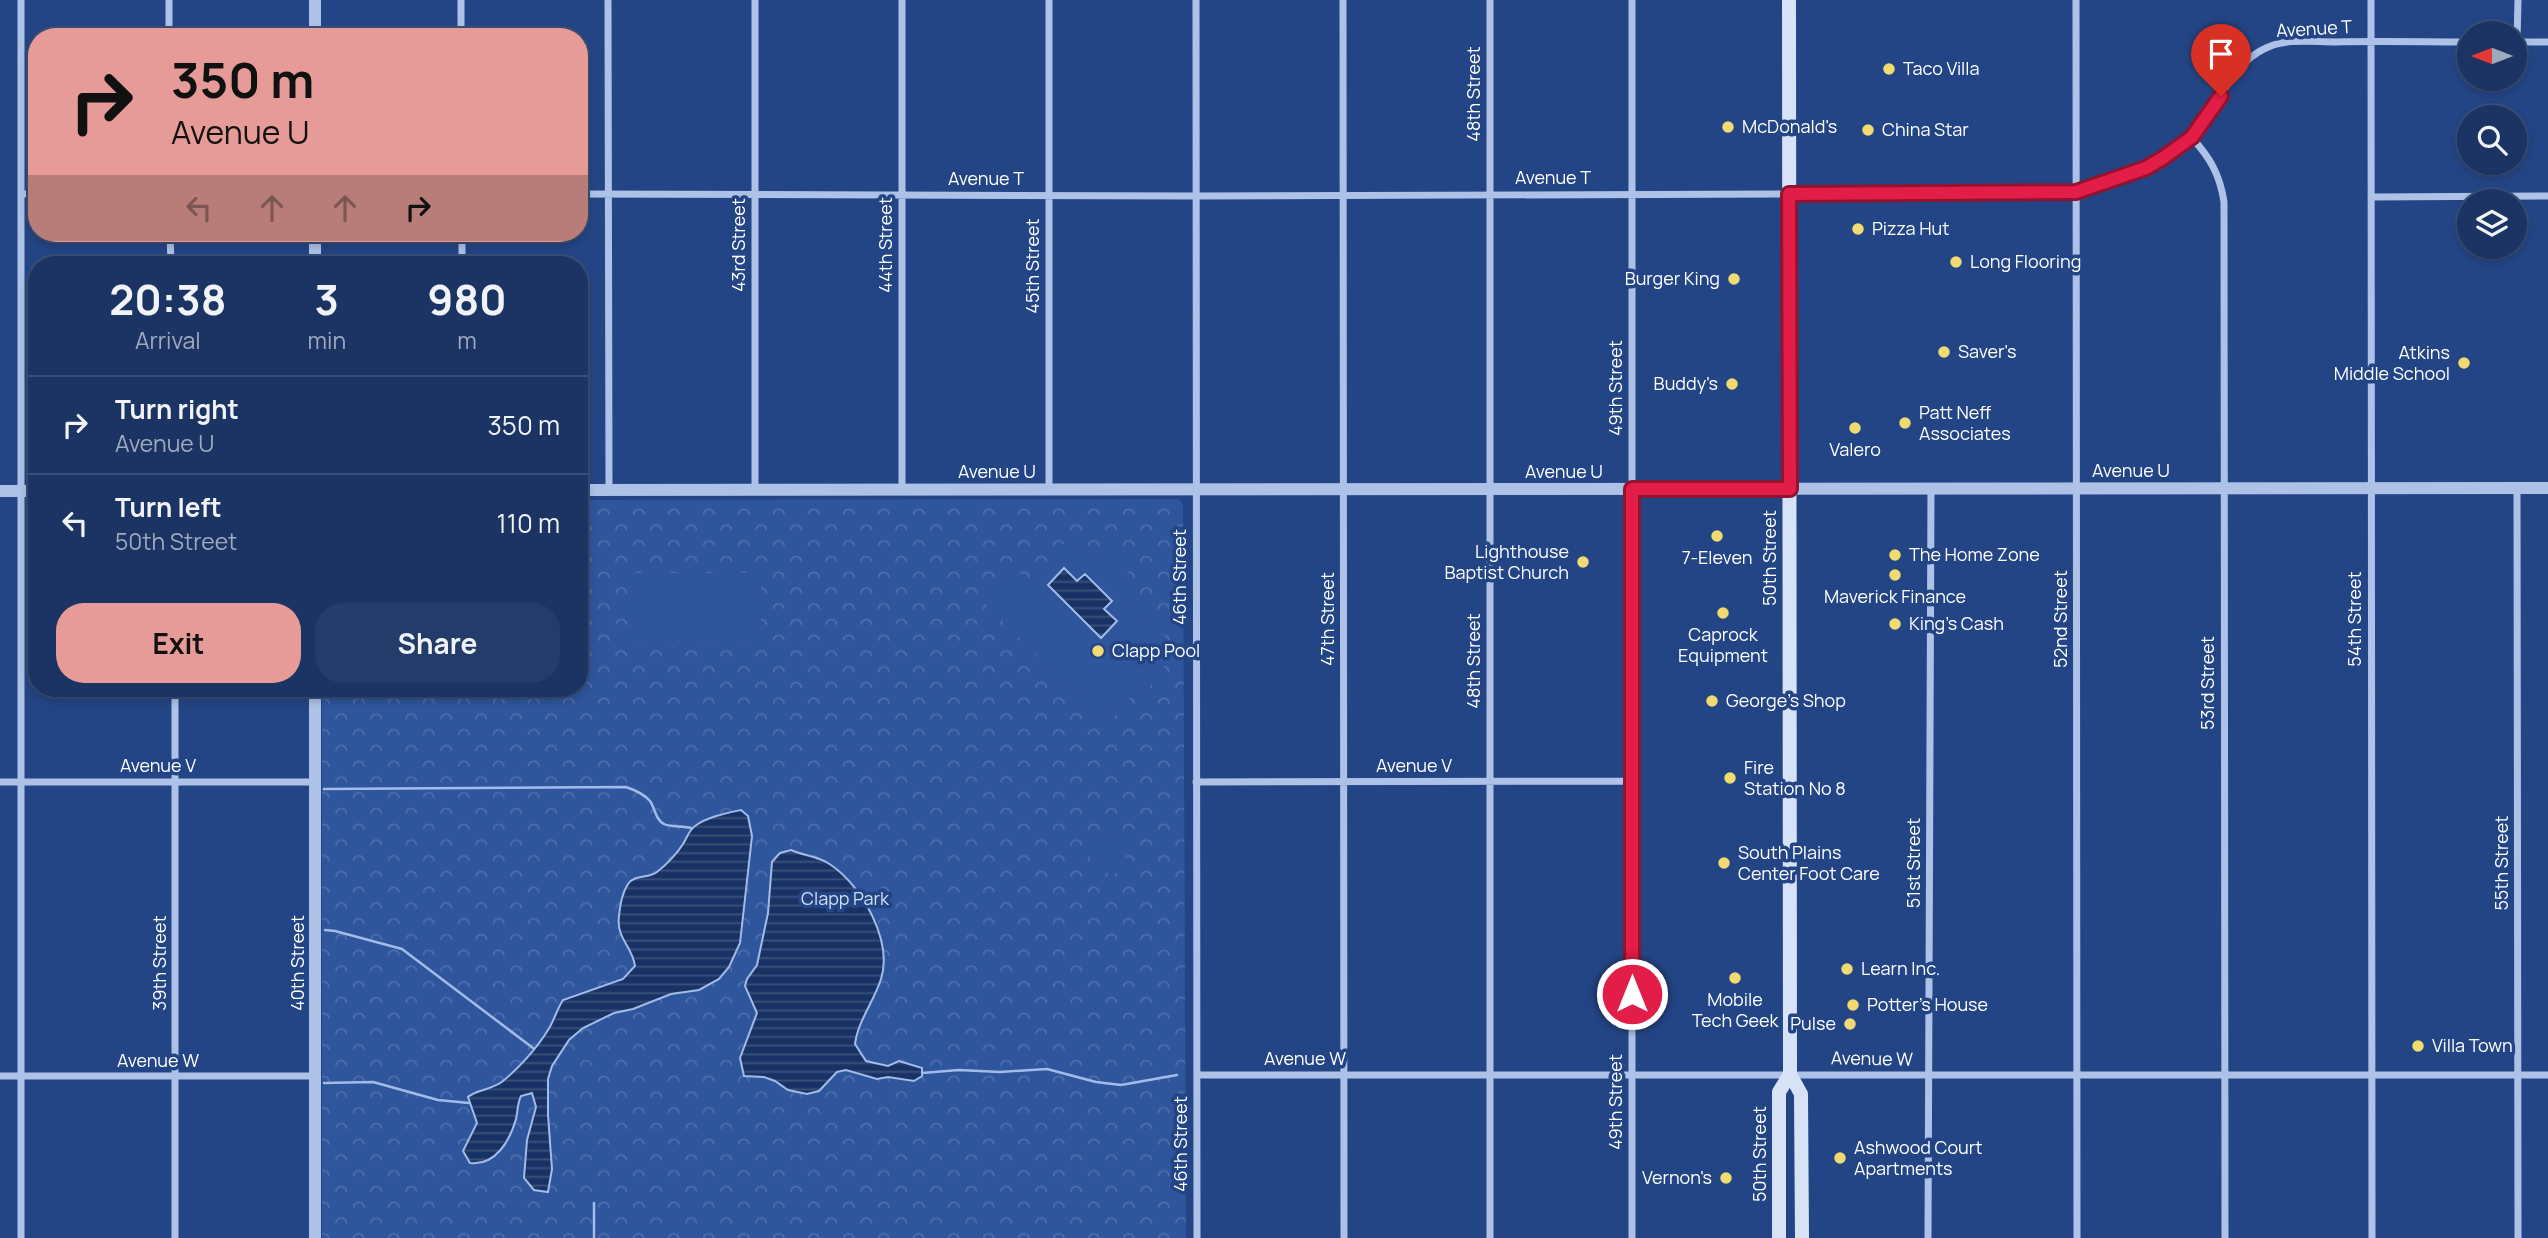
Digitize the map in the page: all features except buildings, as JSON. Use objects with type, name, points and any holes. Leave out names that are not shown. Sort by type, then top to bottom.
[{"type":"main road","name":"50th Street","points":[[1789,0],[1790,1074],[1801,1094],[1802,1238]]},
{"type":"main road","name":"50th Street","points":[[1779,1238],[1779,1092],[1790,1074]]},
{"type":"street","points":[[21,0],[21,1238]]},
{"type":"street","points":[[169,0],[169,28]]},
{"type":"street","points":[[315,0],[315,28]]},
{"type":"street","points":[[461,0],[461,28]]},
{"type":"street","points":[[608,0],[609,490]]},
{"type":"street","name":"43rd Street","points":[[755,0],[755,490]]},
{"type":"street","name":"44th Street","points":[[902,0],[902,490]]},
{"type":"street","name":"45th Street","points":[[1049,0],[1049,490]]},
{"type":"street","name":"46th Street","points":[[1196,0],[1197,1238]]},
{"type":"street","name":"47th Street","points":[[1343,0],[1344,1238]]},
{"type":"street","name":"48th Street","points":[[1490,0],[1490,1238]]},
{"type":"street","name":"49th Street","points":[[1632,0],[1632,1238]]},
{"type":"street","name":"52nd Street","points":[[2076,0],[2077,1238]]},
{"type":"street","name":"54th Street","points":[[2371,0],[2372,1238]]},
{"type":"street","points":[[2517,21],[2518,0]]},
{"type":"street","name":"Avenue T","points":[[588,194],[1196,196],[2076,192],[2146,168],[2192,137],[2242,64],[2269,47],[2283,43],[2457,42]]},
{"type":"street","points":[[2527,42],[2548,42]]},
{"type":"street","points":[[2227,50],[2242,64]]},
{"type":"street","name":"53rd Street","points":[[2192,137],[2214,165],[2222,183],[2224,202],[2225,1238]]},
{"type":"street","points":[[21,194],[28,194]]},
{"type":"street","points":[[2371,197],[2548,197]]},
{"type":"street","name":"55th Street","points":[[2517,488],[2518,1238]]},
{"type":"street","name":"Avenue U","points":[[588,490],[2548,488]]},
{"type":"street","name":"51st Street","points":[[1928,1238],[1931,489]]},
{"type":"street","points":[[0,491],[28,491]]},
{"type":"street","name":"39th Street","points":[[175,1238],[176,697]]},
{"type":"street","name":"40th Street","points":[[315,697],[315,1238]]},
{"type":"street","name":"Avenue V","points":[[1196,782],[1632,781]]},
{"type":"street","name":"Avenue V","points":[[0,782],[315,782]]},
{"type":"street","name":"Avenue W","points":[[1196,1075],[2548,1075]]},
{"type":"street","name":"Avenue W","points":[[0,1076],[315,1076]]},
{"type":"green space","name":"Clapp Park","points":[[1179,499],[1183,505],[1186,1238],[322,1238],[322,697],[588,697],[588,500]]},
{"type":"green space","name":"Clapp Pool","points":[[1072,543],[1087,555],[1102,546],[1116,547],[1131,578],[1128,599],[1165,634],[1164,669],[1147,690],[1134,693],[1106,726],[982,600],[1013,568],[1029,581],[1046,565],[1061,544]]},
{"type":"green space","points":[[628,573],[761,573],[761,640],[628,640]]},
{"type":"green space","points":[[1090,833],[1125,834],[1125,852],[1090,852]]},
{"type":"green space","points":[[1090,854],[1125,854],[1125,873],[1090,873]]},
{"type":"shaded area","points":[[1064,568],[1077,581],[1085,574],[1112,601],[1104,609],[1117,621],[1101,638],[1048,585]]},
{"type":"shaded area","points":[[741,810],[748,816],[752,836],[740,943],[729,967],[719,979],[699,990],[671,994],[633,1009],[614,1013],[583,1028],[569,1040],[552,1066],[548,1079],[552,1169],[548,1192],[534,1190],[524,1178],[527,1140],[536,1107],[532,1093],[521,1096],[513,1127],[500,1150],[487,1160],[470,1163],[463,1151],[477,1123],[468,1097],[499,1084],[521,1064],[544,1037],[563,1000],[623,979],[635,966],[619,924],[619,912],[628,884],[661,869],[695,826],[711,818]]},
{"type":"shaded area","points":[[791,850],[831,865],[843,874],[864,900],[879,932],[884,964],[881,979],[859,1027],[855,1044],[866,1061],[888,1066],[899,1061],[922,1068],[922,1076],[914,1081],[888,1077],[877,1079],[846,1070],[837,1072],[819,1091],[807,1094],[788,1090],[764,1077],[744,1076],[740,1058],[757,1013],[745,986],[757,965],[768,913],[772,862],[780,853]]},
{"type":"waterway","points":[[324,789],[626,787],[648,799],[661,822],[669,826],[691,828]]},
{"type":"waterway","points":[[325,930],[402,949],[533,1048]]},
{"type":"waterway","points":[[922,1073],[1047,1069],[1096,1082],[1121,1085],[1177,1075]]},
{"type":"waterway","points":[[324,1083],[373,1082],[438,1100],[469,1103]]},
{"type":"waterway","points":[[594,1203],[594,1238]]},
{"type":"place","name":"Taco Villa","points":[[1889,69]]},
{"type":"place","name":"McDonald's","points":[[1728,127]]},
{"type":"place","name":"China Star","points":[[1868,130]]},
{"type":"place","name":"Pizza Hut","points":[[1858,229]]},
{"type":"place","name":"Long Flooring","points":[[1956,262]]},
{"type":"place","name":"Burger King","points":[[1734,279]]},
{"type":"place","name":"Saver's","points":[[1944,352]]},
{"type":"place","name":"Atkins Middle School","points":[[2464,363]]},
{"type":"place","name":"Buddy's","points":[[1732,384]]},
{"type":"place","name":"Patt Neff Associates","points":[[1905,423]]},
{"type":"place","name":"Valero","points":[[1855,428]]},
{"type":"place","name":"7-Eleven","points":[[1717,536]]},
{"type":"place","name":"The Home Zone","points":[[1895,555]]},
{"type":"place","name":"Lighthouse Baptist Church","points":[[1583,562]]},
{"type":"place","name":"Maverick Finance","points":[[1895,575]]},
{"type":"place","name":"Caprock Equipment","points":[[1723,613]]},
{"type":"place","name":"King's Cash","points":[[1895,624]]},
{"type":"place","name":"Clapp Pool","points":[[1098,651]]},
{"type":"place","name":"George's Shop","points":[[1712,701]]},
{"type":"place","name":"Fire Station No 8","points":[[1730,778]]},
{"type":"place","name":"South Plains Center Foot Care","points":[[1724,863]]},
{"type":"place","name":"Learn Inc.","points":[[1847,969]]},
{"type":"place","name":"Mobile Tech Geek","points":[[1735,978]]},
{"type":"place","name":"Potter's House","points":[[1853,1005]]},
{"type":"place","name":"Pulse","points":[[1850,1024]]},
{"type":"place","name":"Villa Town","points":[[2418,1046]]},
{"type":"place","name":"Ashwood Court Apartments","points":[[1840,1158]]},
{"type":"place","name":"Vernon's","points":[[1726,1178]]},
{"type":"route","points":[[1632,994],[1632,489],[1790,489],[1789,194],[1956,195],[2076,192],[2146,168],[2163,158],[2192,137],[2221,96]]}]
